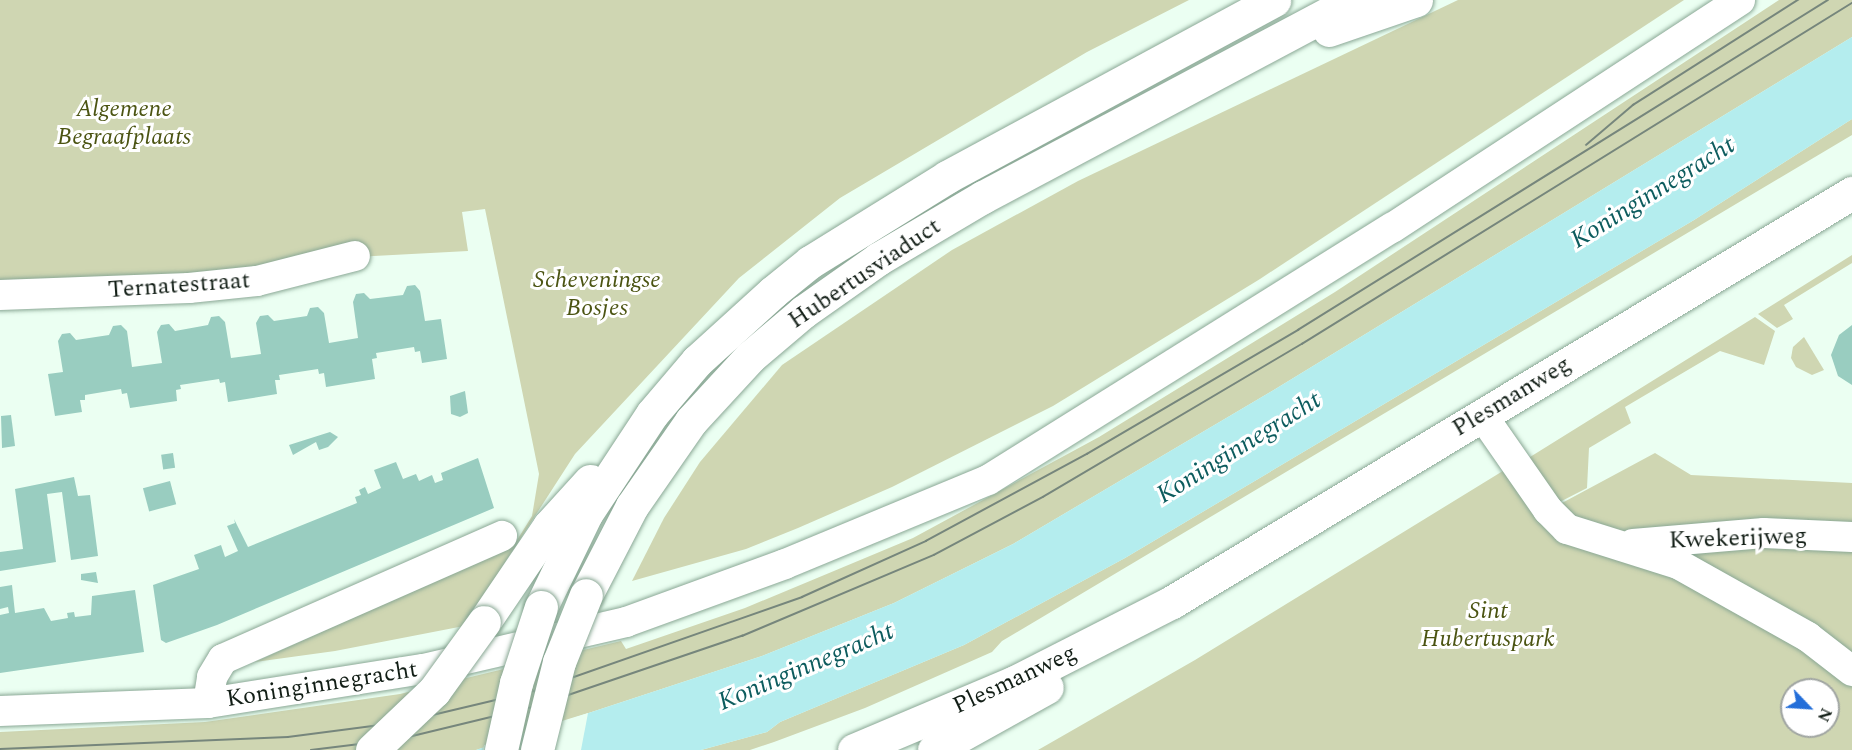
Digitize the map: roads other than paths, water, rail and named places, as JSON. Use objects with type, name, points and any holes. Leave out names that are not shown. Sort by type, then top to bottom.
[{"type":"main road","name":"Hubertusviaduct","points":[[501,750],[516,683],[541,607],[586,514],[652,414],[720,339],[810,262],[947,177],[1251,9],[1274,0]]},
{"type":"main road","name":"Hubertusviaduct","points":[[537,750],[559,662],[585,595],[632,506],[691,421],[750,357],[803,312],[878,259],[983,197],[1353,0]]},
{"type":"main road","points":[[1248,57],[1416,0]]},
{"type":"main road","name":"Plesmanweg","points":[[854,750],[1008,685],[1172,602],[1852,193]]},
{"type":"main road","points":[[372,750],[434,691],[549,526],[652,414]]},
{"type":"main road","name":"Plesmanweg","points":[[934,750],[1099,656],[1172,602]]},
{"type":"street","name":"Koninginnegracht","points":[[0,711],[208,703],[423,669],[626,622],[785,564],[988,480],[1392,228],[1740,0]]},
{"type":"street","name":"Ternatestraat","points":[[0,295],[189,288],[256,281],[355,256]]},
{"type":"street","points":[[1482,415],[1548,510],[1567,529],[1624,545],[1678,564],[1808,637],[1852,671]]},
{"type":"street","name":"Kwekerijweg","points":[[1624,545],[1764,533],[1852,537]]},
{"type":"street","name":"Koninginnegracht","points":[[208,703],[212,677],[223,659],[502,536]]},
{"type":"water","points":[[1852,37],[1852,119],[1694,220],[1125,558],[964,645],[780,722],[767,732],[701,750],[476,750],[762,656],[894,603],[1013,544],[1277,388]]},
{"type":"tram line","points":[[1586,145],[1633,105],[1798,0]]},
{"type":"tram line","points":[[0,749],[288,737],[403,722],[534,691],[802,597],[926,541],[1087,454],[1298,330],[1828,0]]},
{"type":"tram line","points":[[311,750],[400,739],[536,706],[742,636],[934,555],[1043,497],[1302,344],[1852,3]]},
{"type":"park label","name":"Algemene Begraafplaats","points":[[124,124]]},
{"type":"park label","name":"Scheveningse Bosjes","points":[[597,295]]},
{"type":"park label","name":"Sint Hubertuspark","points":[[1488,626]]}]
